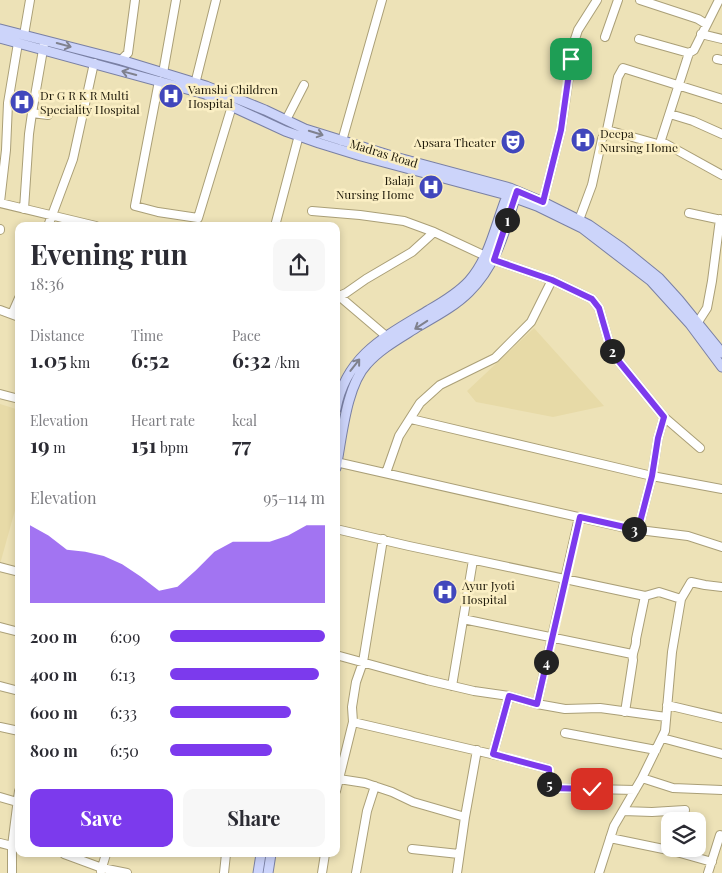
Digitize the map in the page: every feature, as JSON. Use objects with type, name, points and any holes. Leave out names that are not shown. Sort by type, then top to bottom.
[{"type":"main road","points":[[0,29],[43,50],[161,77],[195,87],[299,136],[361,156],[512,193],[582,228],[651,281],[694,323],[722,367]]},
{"type":"main road","points":[[0,38],[44,40],[121,60],[161,77]]},
{"type":"main road","name":"Madras Road","points":[[195,87],[286,120],[305,129],[543,202],[579,220],[622,248],[658,278],[694,323],[722,353]]},
{"type":"main road","points":[[340,448],[350,396],[356,380],[367,364],[468,293],[484,275],[512,193]]},
{"type":"main road","points":[[340,396],[352,368],[365,353],[386,336],[454,293],[490,258]]},
{"type":"main road","points":[[258,873],[261,857]]},
{"type":"main road","points":[[268,873],[271,857]]},
{"type":"street","points":[[30,0],[4,102],[6,150],[0,202],[80,222]]},
{"type":"street","points":[[121,60],[128,53],[135,0]]},
{"type":"street","points":[[176,0],[135,206],[158,212],[198,218],[232,106]]},
{"type":"street","points":[[195,87],[216,0]]},
{"type":"street","points":[[342,140],[382,0]]},
{"type":"street","points":[[543,202],[561,130],[574,42],[578,30],[597,0]]},
{"type":"street","points":[[605,37],[618,0]]},
{"type":"street","points":[[640,0],[698,19],[706,24]]},
{"type":"street","points":[[606,130],[659,146],[689,53],[694,50],[719,0]]},
{"type":"street","points":[[701,34],[722,39]]},
{"type":"street","points":[[639,39],[689,53]]},
{"type":"street","points":[[24,209],[32,113],[44,40]]},
{"type":"street","points":[[49,222],[72,159],[94,63]]},
{"type":"street","points":[[579,220],[592,185],[602,139],[622,68],[722,99]]},
{"type":"street","points":[[286,120],[304,84]]},
{"type":"street","points":[[32,113],[48,116]]},
{"type":"street","points":[[670,114],[693,121],[722,134]]},
{"type":"street","points":[[276,222],[299,136]]},
{"type":"street","points":[[666,144],[722,175]]},
{"type":"street","points":[[312,211],[404,221],[434,232],[490,258],[552,280],[592,299],[599,308],[612,353],[664,417],[700,448]]},
{"type":"street","points":[[689,213],[720,223],[707,308],[694,323]]},
{"type":"street","points":[[340,295],[412,252],[434,232]]},
{"type":"street","points":[[386,472],[399,436],[420,403],[440,385],[495,358],[531,322],[552,280]]},
{"type":"street","points":[[340,298],[386,336]]},
{"type":"street","points":[[0,310],[15,316]]},
{"type":"street","points":[[0,394],[15,397]]},
{"type":"street","points":[[638,530],[652,476],[658,438],[664,417]]},
{"type":"street","points":[[411,419],[652,476],[722,490]]},
{"type":"street","points":[[340,464],[386,472],[638,530],[688,536],[722,548]]},
{"type":"street","points":[[537,704],[580,517]]},
{"type":"street","points":[[340,530],[645,596],[658,592],[681,599]]},
{"type":"street","points":[[382,539],[363,662],[356,682],[352,707],[353,722],[340,778],[375,786],[413,802],[465,816]]},
{"type":"street","points":[[452,686],[473,560]]},
{"type":"street","points":[[0,567],[15,571]]},
{"type":"street","points":[[599,873],[614,826],[642,778],[665,731],[672,652],[681,599],[691,582],[722,587]]},
{"type":"street","points":[[626,712],[633,660],[632,654],[637,644],[636,639],[645,596]]},
{"type":"street","points":[[463,619],[632,654]]},
{"type":"street","points":[[0,627],[15,631]]},
{"type":"street","points":[[340,656],[452,686],[509,696],[537,704],[565,709],[600,708],[666,717]]},
{"type":"street","points":[[0,686],[15,689]]},
{"type":"street","points":[[493,754],[509,696]]},
{"type":"street","points":[[667,705],[722,718]]},
{"type":"street","points":[[353,722],[477,750],[549,769],[549,788],[635,790]]},
{"type":"street","points":[[0,727],[15,730]]},
{"type":"street","points":[[565,732],[656,750]]},
{"type":"street","points":[[662,738],[722,754]]},
{"type":"street","points":[[456,873],[477,750]]},
{"type":"street","points":[[642,778],[673,788],[722,790]]},
{"type":"street","points":[[357,873],[367,811],[375,786]]},
{"type":"street","points":[[0,797],[15,801]]},
{"type":"street","points":[[623,811],[685,810]]},
{"type":"street","points":[[12,873],[12,846],[15,824]]},
{"type":"street","points":[[708,873],[721,833]]},
{"type":"street","points":[[610,838],[673,850],[712,862]]},
{"type":"street","points":[[0,843],[12,846]]},
{"type":"street","points":[[412,849],[459,854]]},
{"type":"street","points":[[71,857],[101,871],[127,873]]},
{"type":"street","points":[[101,871],[105,857]]},
{"type":"street","points":[[224,873],[226,857]]},
{"type":"street","points":[[322,873],[325,857]]},
{"type":"shaded area","points":[[534,328],[604,406],[553,417],[476,402],[467,391]]},
{"type":"shaded area","points":[[0,404],[15,409],[15,510],[0,564]]},
{"type":"place","name":"Vamshi Children Hospital","points":[[171,96]]},
{"type":"place","name":"Dr G R K R Multi Speciality Hospital","points":[[22,102]]},
{"type":"place","name":"Deepa Nursing Home","points":[[583,140]]},
{"type":"place","name":"Apsara Theater","points":[[513,142]]},
{"type":"place","name":"Balaji Nursing Home","points":[[431,187]]},
{"type":"place","name":"Ayur Jyoti Hospital","points":[[445,592]]},
{"type":"route","points":[[571,59],[561,130],[543,202],[517,191],[494,260],[552,280],[592,299],[599,308],[612,353],[664,417],[658,438],[652,476],[638,530],[580,517],[537,704],[509,696],[493,754],[549,769],[549,788],[592,789]]}]
